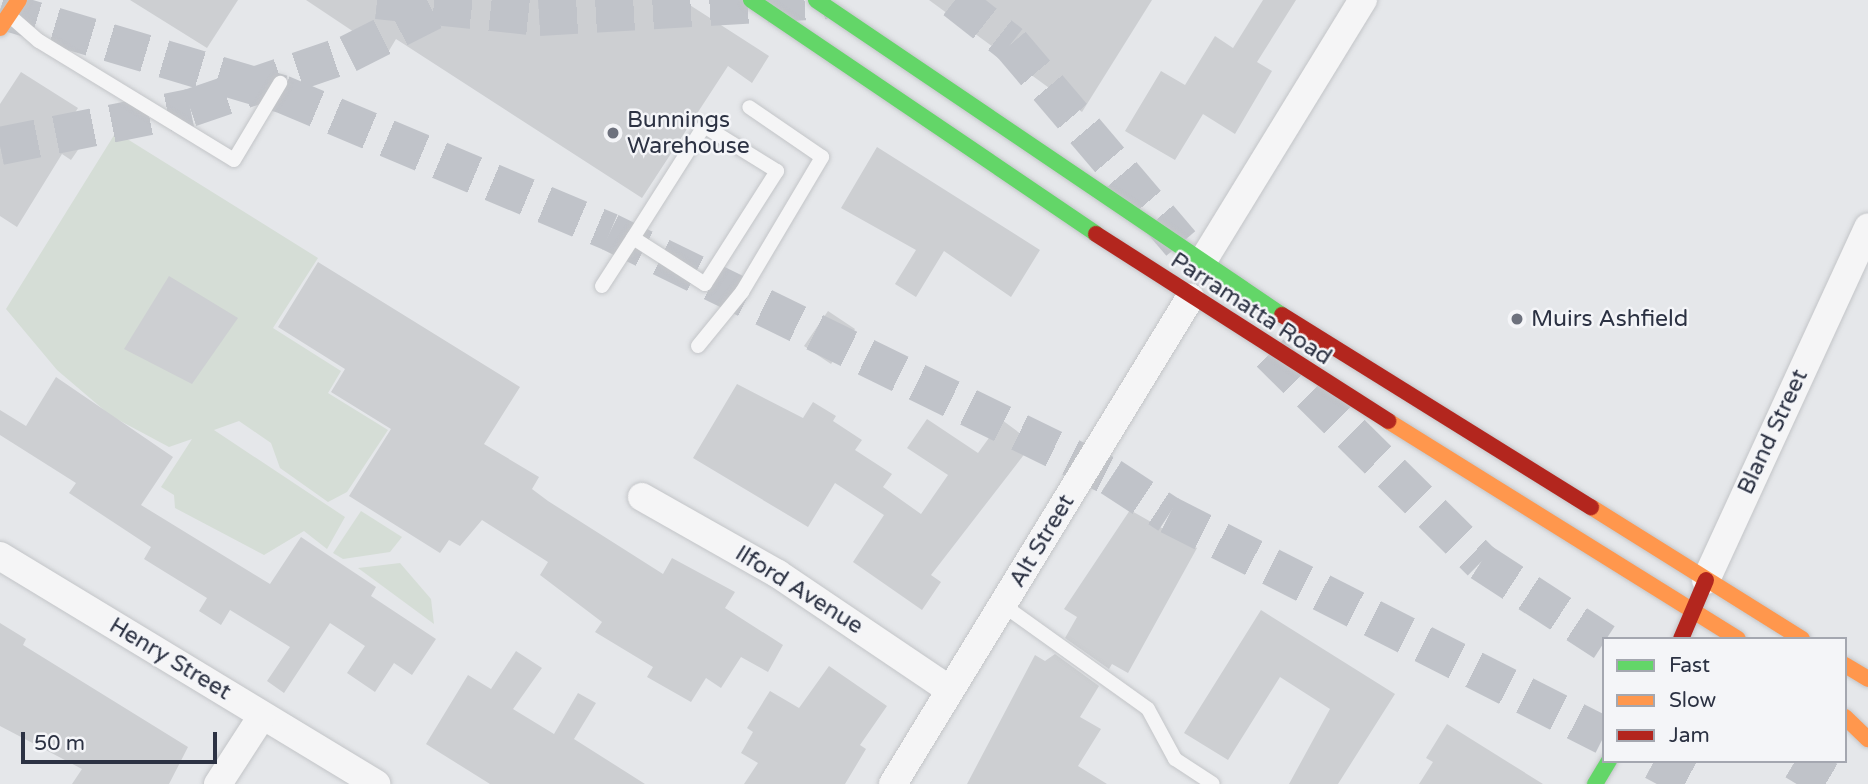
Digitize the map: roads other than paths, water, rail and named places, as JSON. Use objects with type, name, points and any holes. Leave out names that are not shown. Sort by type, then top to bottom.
[{"type":"main road","points":[[7,15],[19,0]]},
{"type":"main road","name":"Parramatta Road","points":[[751,0],[1190,298],[1735,637]]},
{"type":"main road","name":"Parramatta Road","points":[[816,0],[1201,264],[1799,637]]},
{"type":"main road","name":"Bland Street","points":[[1682,637],[1706,580]]},
{"type":"main road","points":[[1847,666],[1868,679]]},
{"type":"main road","points":[[1847,719],[1868,739]]},
{"type":"main road","points":[[1595,784],[1608,763]]},
{"type":"street","points":[[1201,264],[1363,0]]},
{"type":"street","name":"Bland Street","points":[[1706,580],[1868,227]]},
{"type":"street","name":"Alt Street","points":[[893,784],[1190,298]]},
{"type":"street","name":"Ilford Avenue","points":[[642,497],[778,574],[950,690]]},
{"type":"street","name":"Henry Street","points":[[0,556],[376,784]]},
{"type":"street","points":[[218,784],[262,716]]},
{"type":"lane","points":[[7,15],[39,41],[234,160],[280,83]]},
{"type":"lane","points":[[698,346],[742,292],[822,156],[749,107]]},
{"type":"lane","points":[[602,286],[704,126],[777,171],[705,284],[633,239]]},
{"type":"lane","points":[[1003,605],[1148,709],[1175,758],[1213,784]]},
{"type":"tunnel","points":[[377,0],[539,17],[826,0]]},
{"type":"tunnel","points":[[0,146],[190,108],[348,54],[455,0]]},
{"type":"tunnel","points":[[955,0],[1011,44],[1181,244]]},
{"type":"tunnel","points":[[0,10],[282,94],[610,232],[1111,477],[1169,515],[1602,735]]},
{"type":"tunnel","points":[[1270,353],[1481,562],[1602,641]]},
{"type":"tunnel","points":[[1658,763],[1697,784]]},
{"type":"tunnel","points":[[1798,763],[1834,784]]},
{"type":"place","name":"Bunnings Warehouse","points":[[613,133]]},
{"type":"place","name":"Muirs Ashfield","points":[[1517,319]]}]
